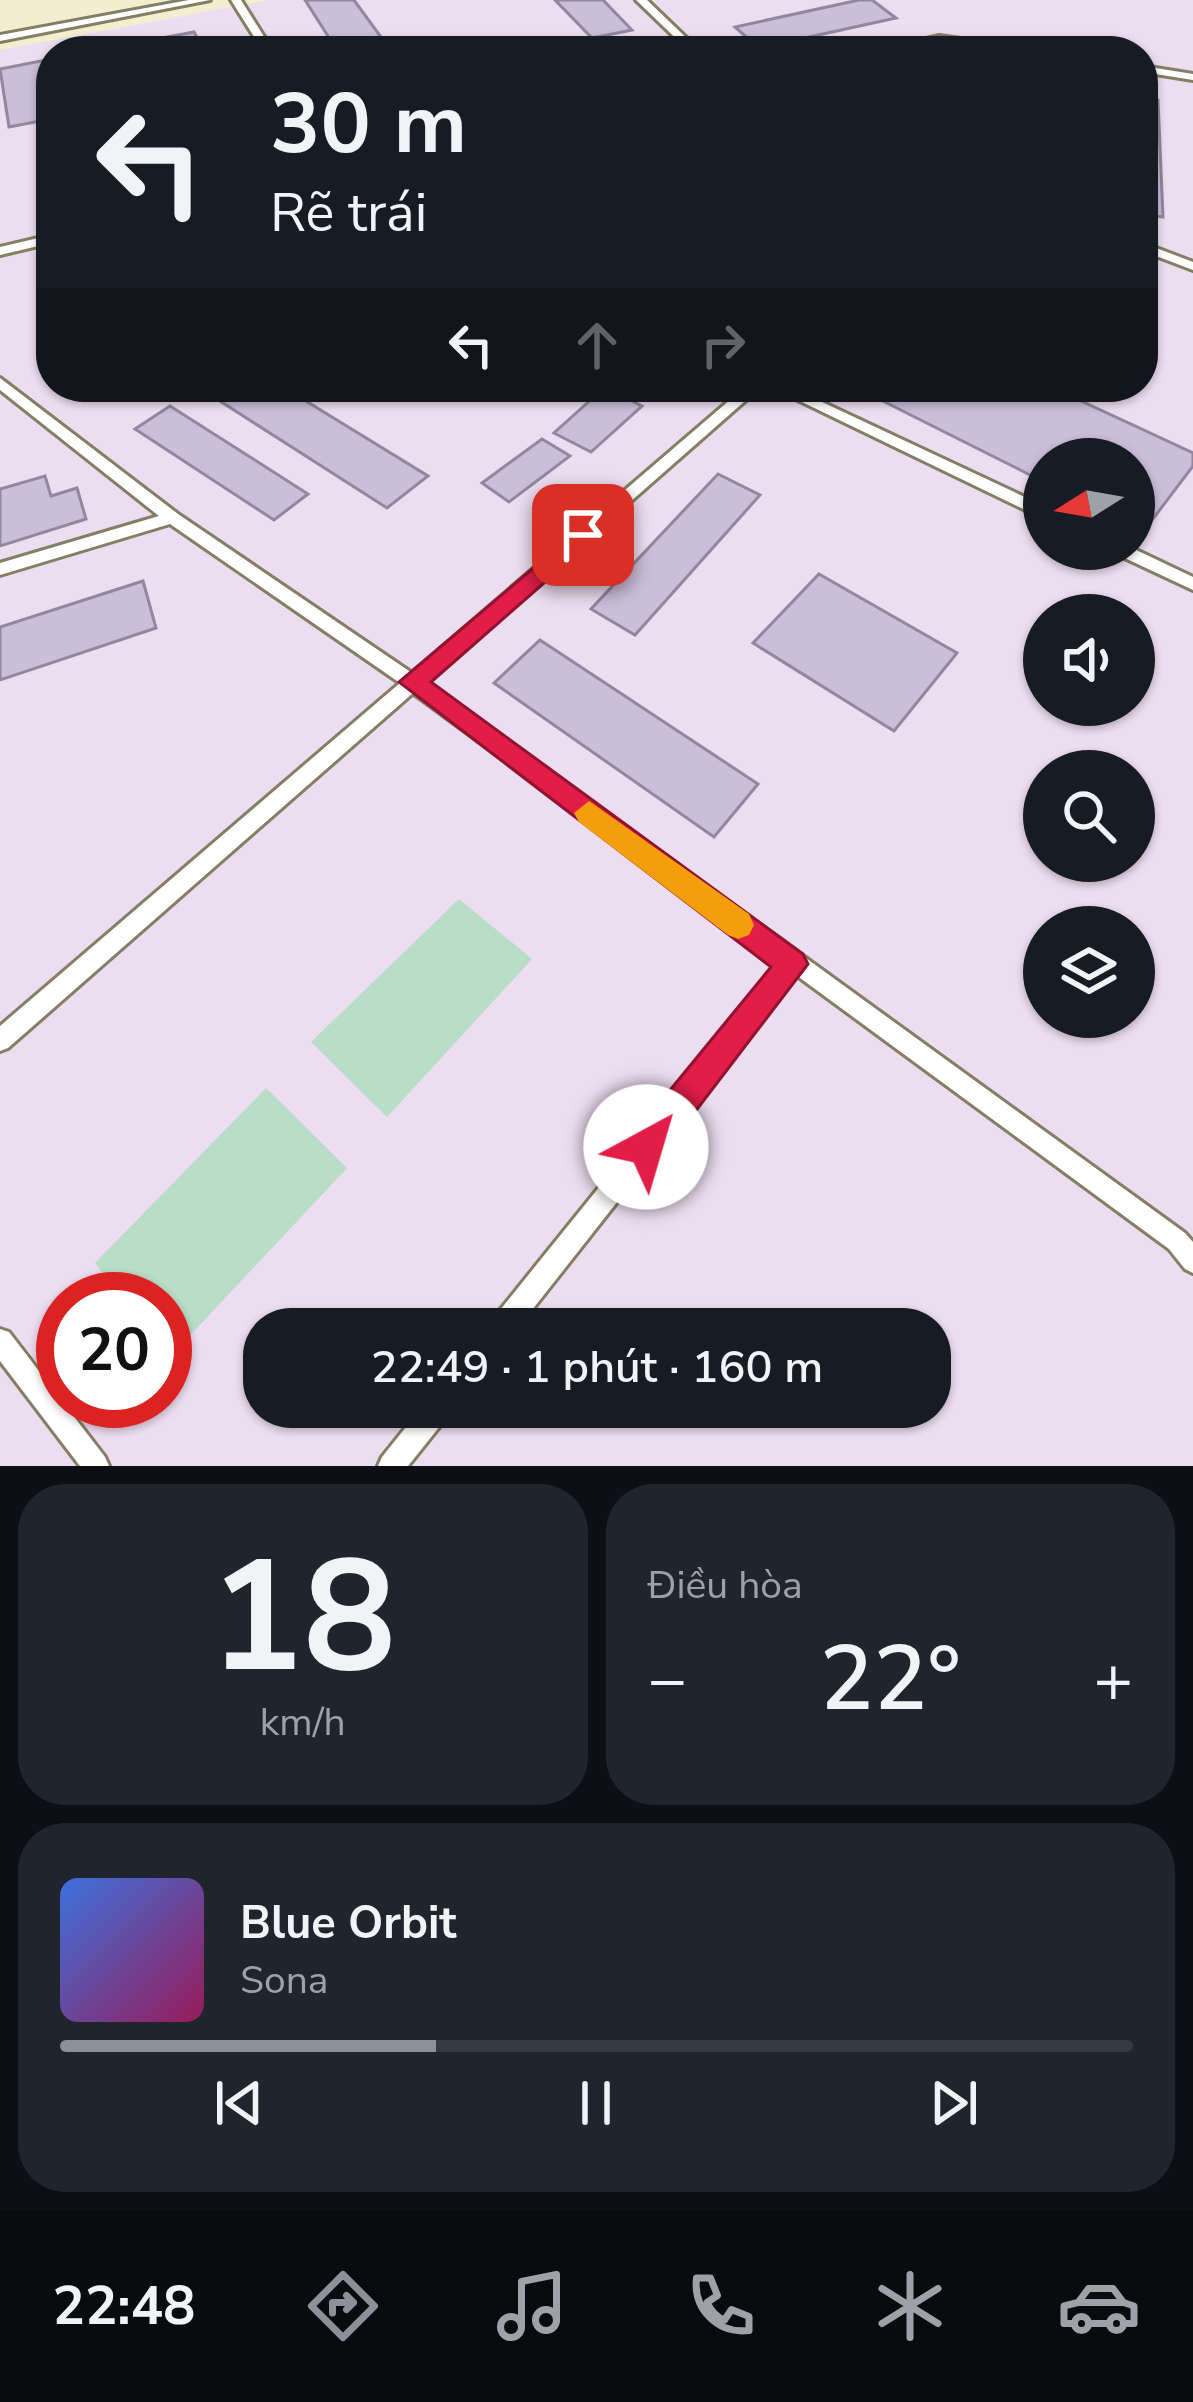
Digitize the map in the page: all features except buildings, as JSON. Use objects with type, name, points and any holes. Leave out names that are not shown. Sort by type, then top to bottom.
[{"type":"lane","points":[[0,38],[205,0]]},
{"type":"lane","points":[[236,0],[259,36]]},
{"type":"lane","points":[[640,0],[679,36]]},
{"type":"lane","points":[[1158,71],[1193,77]]},
{"type":"lane","points":[[0,251],[36,243]]},
{"type":"lane","points":[[1158,253],[1193,266]]},
{"type":"lane","points":[[0,383],[172,518],[412,682],[1177,1241],[1193,1261]]},
{"type":"lane","points":[[0,1040],[737,402]]},
{"type":"lane","points":[[810,402],[1023,503]]},
{"type":"lane","points":[[0,569],[172,518]]},
{"type":"lane","points":[[1155,566],[1193,584]]},
{"type":"lane","points":[[518,1308],[792,964]]},
{"type":"lane","points":[[0,1341],[96,1466]]},
{"type":"lane","points":[[392,1466],[422,1428]]},
{"type":"shaded area","points":[[270,0],[1193,0],[1193,1466],[0,1466],[0,50],[36,43],[36,402],[1158,402],[1158,36],[76,36]]},
{"type":"green space","points":[[459,899],[532,959],[387,1117],[311,1042]]},
{"type":"green space","points":[[266,1088],[347,1168],[192,1333],[192,1272],[102,1272],[95,1263]]},
{"type":"slow traffic","points":[[589,813],[738,925]]},
{"type":"route","points":[[583,535],[412,682],[792,964],[646,1147]]}]
